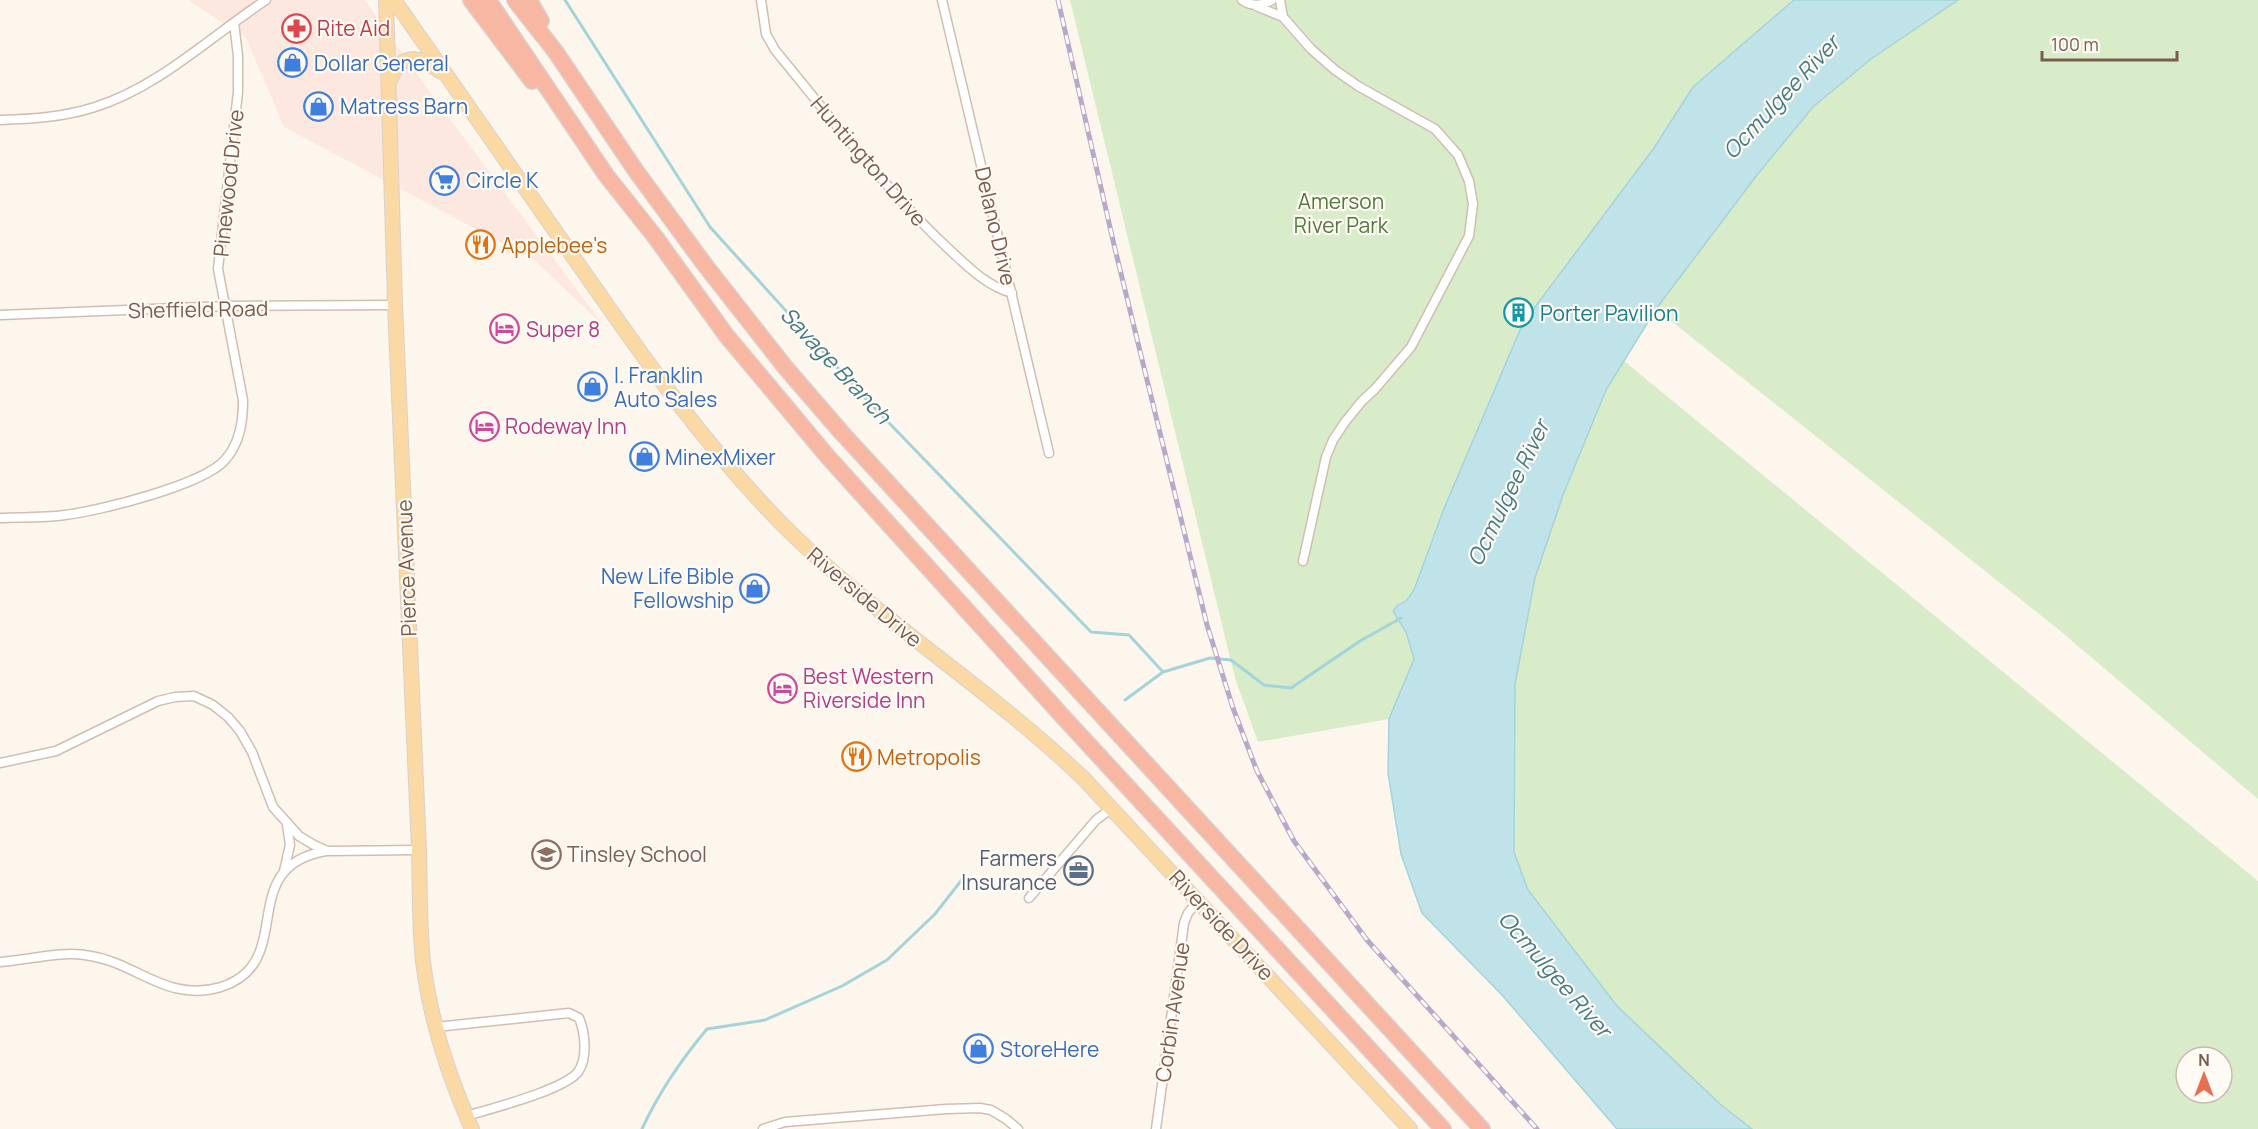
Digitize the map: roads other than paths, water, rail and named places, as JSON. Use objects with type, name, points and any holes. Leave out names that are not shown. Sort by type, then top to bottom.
[{"type":"highway","points":[[471,0],[528,76],[579,137]]},
{"type":"highway","points":[[488,0],[579,137],[726,335],[828,457],[1090,746],[1443,1129]]},
{"type":"highway","points":[[515,0],[555,51],[636,171],[705,266],[799,383],[849,441],[1482,1129]]},
{"type":"highway","points":[[529,0],[555,51]]},
{"type":"main road","name":"Pierce Avenue","points":[[386,0],[395,305],[419,850],[420,923],[423,960],[436,1026],[451,1079],[469,1123]]},
{"type":"main road","name":"Riverside Drive","points":[[394,0],[657,377],[733,473],[838,578],[1041,738],[1112,808],[1199,900],[1410,1129]]},
{"type":"main road","points":[[390,82],[398,65],[410,59],[423,60],[446,74]]},
{"type":"street","points":[[0,120],[48,118],[97,106],[140,87],[267,0]]},
{"type":"street","name":"Huntington Drive","points":[[761,0],[766,34],[775,50],[887,185],[965,264],[998,290],[1012,293]]},
{"type":"street","name":"Delano Drive","points":[[942,0],[1049,453]]},
{"type":"street","points":[[1242,0],[1283,17],[1311,49],[1335,70],[1358,86],[1436,129],[1449,143],[1461,162],[1473,204],[1468,236],[1411,347],[1356,408],[1333,440],[1326,457],[1303,561]]},
{"type":"street","points":[[1256,6],[1272,0]]},
{"type":"street","points":[[1280,0],[1283,17]]},
{"type":"street","name":"Pinewood Drive","points":[[0,518],[65,515],[96,509],[186,483],[225,460],[239,438],[243,410],[218,269],[237,93],[234,23]]},
{"type":"street","name":"Sheffield Road","points":[[0,315],[226,306],[395,305]]},
{"type":"street","points":[[0,763],[46,755],[158,701],[194,696],[213,705],[240,730],[252,752],[273,807],[287,825],[299,836],[327,851]]},
{"type":"street","points":[[1029,897],[1095,820],[1112,808]]},
{"type":"street","points":[[0,962],[63,955],[88,955],[113,961],[156,983],[178,989],[192,990],[223,986],[240,977],[261,950],[272,894],[284,871],[290,845],[287,825]]},
{"type":"street","points":[[284,871],[295,861],[307,855],[327,851],[419,850]]},
{"type":"street","name":"Corbin Avenue","points":[[1156,1129],[1184,923],[1188,913],[1199,900]]},
{"type":"street","points":[[436,1026],[569,1013],[579,1018],[582,1026],[582,1063],[570,1080],[469,1123]]},
{"type":"street","points":[[763,1129],[785,1122],[980,1108],[991,1110],[1018,1129]]},
{"type":"water","name":"Ocmulgee River","points":[[1794,0],[1958,0],[1871,59],[1813,107],[1757,175],[1656,309],[1606,390],[1563,495],[1535,578],[1515,684],[1514,852],[1528,890],[1617,1006],[1720,1104],[1752,1129],[1617,1129],[1502,995],[1422,913],[1401,854],[1388,773],[1389,719],[1414,659],[1406,632],[1393,611],[1406,601],[1414,590],[1443,511],[1523,323],[1654,148],[1693,87]]},
{"type":"waterway","name":"Savage Branch","points":[[565,0],[710,227],[865,398],[1091,632],[1129,635],[1163,672]]},
{"type":"waterway","points":[[1125,700],[1163,672],[1210,658],[1231,660],[1264,685],[1291,688],[1360,641],[1401,618]]},
{"type":"waterway","points":[[642,1129],[671,1077],[707,1029],[765,1020],[842,986],[887,960],[935,914],[964,877]]},
{"type":"railway","points":[[1058,0],[1115,249],[1207,625],[1233,708],[1257,771],[1294,841],[1367,940],[1537,1129]]},
{"type":"place","name":"Rite Aid","points":[[296,28]]},
{"type":"place","name":"Dollar General","points":[[293,63]]},
{"type":"place","name":"Matress Barn","points":[[319,106]]},
{"type":"place","name":"Circle K","points":[[445,180]]},
{"type":"place","name":"Applebee's","points":[[480,245]]},
{"type":"place","name":"Porter Pavilion","points":[[1519,313]]},
{"type":"place","name":"Super 8","points":[[505,329]]},
{"type":"place","name":"I. Franklin Auto Sales","points":[[593,387]]},
{"type":"place","name":"Rodeway Inn","points":[[484,426]]},
{"type":"place","name":"MinexMixer","points":[[644,457]]},
{"type":"place","name":"New Life Bible Fellowship","points":[[755,588]]},
{"type":"place","name":"Best Western Riverside Inn","points":[[782,688]]},
{"type":"place","name":"Metropolis","points":[[856,757]]},
{"type":"place","name":"Tinsley School","points":[[546,854]]},
{"type":"place","name":"Farmers Insurance","points":[[1078,870]]},
{"type":"place","name":"StoreHere","points":[[979,1049]]},
{"type":"park label","name":"Amerson River Park","points":[[1341,213]]}]
